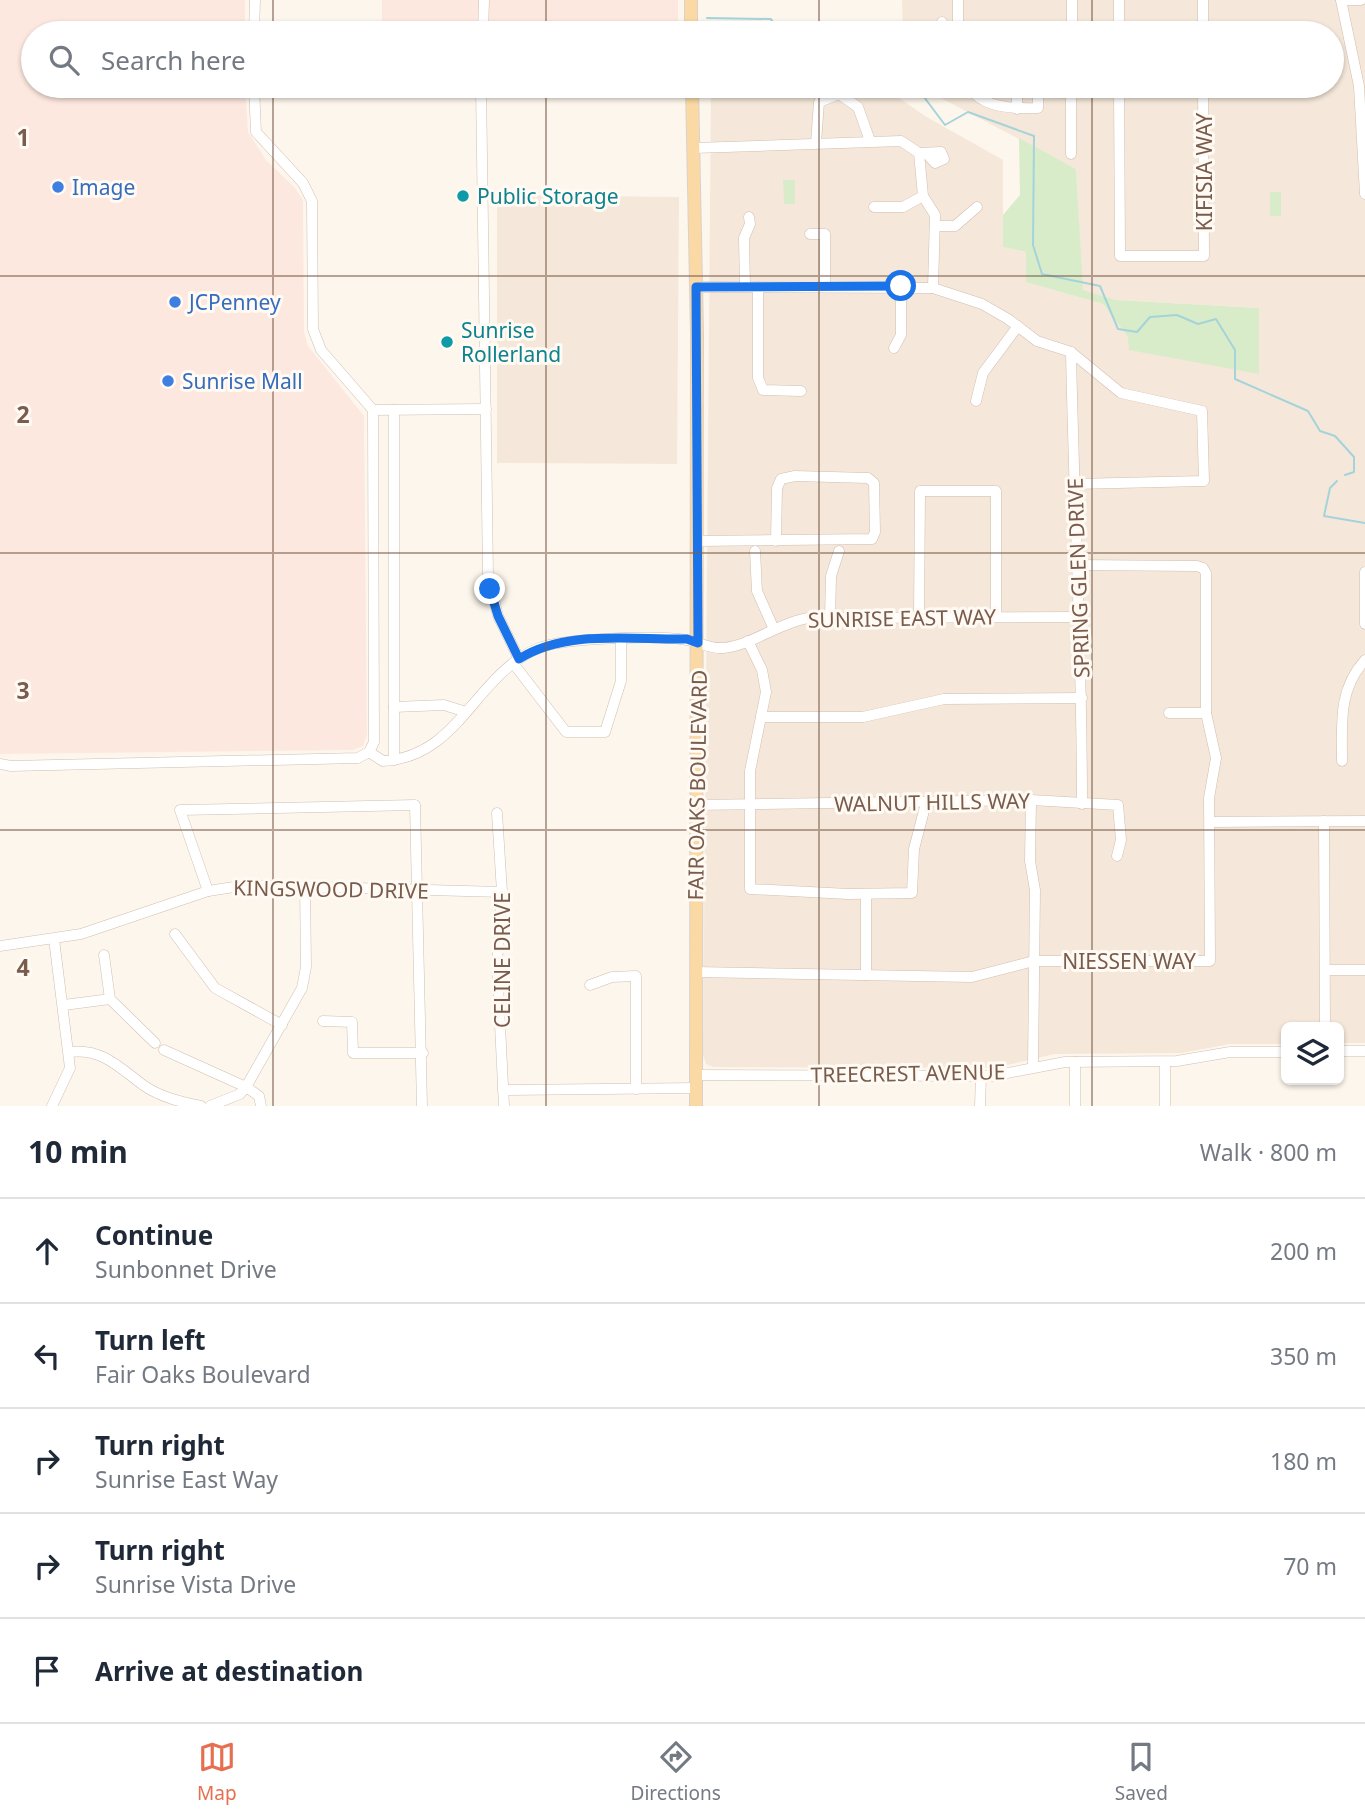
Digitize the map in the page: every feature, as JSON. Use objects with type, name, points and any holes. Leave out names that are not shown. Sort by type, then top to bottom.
[{"type":"main road","points":[[691,0],[691,21]]},
{"type":"main road","name":"FAIR OAKS BOULEVARD","points":[[692,98],[698,643],[695,805],[696,1106]]},
{"type":"street","points":[[254,21],[255,0]]},
{"type":"street","points":[[483,21],[484,0]]},
{"type":"street","points":[[958,0],[958,21]]},
{"type":"street","points":[[1072,0],[1072,21]]},
{"type":"street","points":[[1119,0],[1119,21]]},
{"type":"street","points":[[1203,0],[1203,21]]},
{"type":"street","points":[[1361,0],[1341,0],[1360,95],[1365,194]]},
{"type":"street","points":[[0,764],[11,766],[358,758],[369,752],[374,742],[373,410],[321,350],[316,340],[313,330],[312,201],[303,183],[256,132],[255,98]]},
{"type":"street","points":[[481,98],[488,575],[496,610],[516,661],[566,732],[605,732],[621,681],[621,640]]},
{"type":"street","points":[[816,143],[819,103],[830,98]]},
{"type":"street","points":[[845,98],[858,107],[870,141]]},
{"type":"street","points":[[981,98],[1017,109],[1038,108],[1038,98]]},
{"type":"street","points":[[1017,98],[1017,109]]},
{"type":"street","points":[[1071,98],[1071,154]]},
{"type":"street","name":"KIFISIA WAY","points":[[1119,98],[1120,256],[1204,256],[1203,98]]},
{"type":"street","points":[[694,148],[901,141],[922,153],[923,196],[935,215],[933,288]]},
{"type":"street","points":[[874,207],[903,207],[923,196]]},
{"type":"street","points":[[935,226],[955,226],[977,207]]},
{"type":"street","points":[[745,286],[744,238],[750,224],[749,217]]},
{"type":"street","points":[[810,234],[825,234],[825,286]]},
{"type":"street","points":[[894,348],[901,335],[901,286]]},
{"type":"street","points":[[696,287],[933,288],[982,304],[1043,344],[1071,352],[1121,393],[1202,411],[1204,481],[1074,484]]},
{"type":"street","points":[[758,287],[758,378],[763,390],[801,391]]},
{"type":"street","points":[[976,401],[983,373],[1017,326]]},
{"type":"street","name":"SPRING GLEN DRIVE","points":[[1071,352],[1077,617],[1082,698],[1082,804]]},
{"type":"street","points":[[373,410],[486,409]]},
{"type":"street","points":[[369,752],[380,760],[394,760],[394,410]]},
{"type":"street","points":[[697,541],[776,541],[872,539],[875,532],[874,483],[868,478],[795,476],[781,479],[777,488],[776,541]]},
{"type":"street","points":[[919,617],[920,491],[996,491],[996,616]]},
{"type":"street","points":[[755,551],[757,591],[773,628]]},
{"type":"street","points":[[830,617],[831,576],[839,551]]},
{"type":"street","name":"NIESSEN WAY","points":[[696,972],[972,976],[1034,961],[1210,961],[1210,787],[1216,758],[1206,713],[1206,573],[1203,568],[1077,565]]},
{"type":"street","points":[[1365,572],[1365,624]]},
{"type":"street","name":"SUNRISE EAST WAY","points":[[394,760],[422,753],[447,735],[516,661],[538,649],[563,642],[687,639],[718,648],[748,641],[796,620],[830,617],[1077,617]]},
{"type":"street","points":[[748,641],[765,680],[765,702],[751,754],[750,889],[866,895],[912,893],[914,849],[926,803]]},
{"type":"street","points":[[1342,761],[1343,698],[1351,678],[1365,660]]},
{"type":"street","points":[[761,717],[863,717],[944,699],[1082,698]]},
{"type":"street","points":[[394,707],[444,705],[466,712]]},
{"type":"street","points":[[1169,713],[1206,713]]},
{"type":"street","points":[[1031,800],[1033,1066]]},
{"type":"street","name":"WALNUT HILLS WAY","points":[[695,805],[1031,800],[1118,805],[1121,840],[1117,856]]},
{"type":"street","points":[[208,891],[180,810],[415,805],[423,1053],[422,1106]]},
{"type":"street","name":"CELINE DRIVE","points":[[497,813],[502,892],[497,964],[504,1106]]},
{"type":"street","points":[[1324,821],[1325,1022]]},
{"type":"street","points":[[1210,822],[1365,821]]},
{"type":"street","name":"KINGSWOOD DRIVE","points":[[0,946],[54,939],[131,919],[208,891],[247,885],[502,892]]},
{"type":"street","points":[[210,1106],[240,1094],[246,1087],[298,997],[304,975],[305,886]]},
{"type":"street","points":[[866,895],[866,975]]},
{"type":"street","points":[[174,934],[215,988],[282,1026]]},
{"type":"street","points":[[52,1106],[67,1077],[69,1052],[54,939]]},
{"type":"street","points":[[104,955],[110,999],[155,1043]]},
{"type":"street","points":[[1325,970],[1365,970]]},
{"type":"street","points":[[590,985],[612,977],[636,976],[636,1090]]},
{"type":"street","points":[[64,1005],[110,999]]},
{"type":"street","points":[[323,1021],[352,1022],[353,1053],[423,1053]]},
{"type":"street","points":[[164,1050],[246,1087],[259,1096],[261,1106]]},
{"type":"street","points":[[1344,1051],[1365,1051]]},
{"type":"street","points":[[69,1052],[97,1054],[154,1091],[177,1102],[201,1106]]},
{"type":"street","name":"TREECREST AVENUE","points":[[503,1090],[636,1090],[696,1081],[981,1076],[1033,1066],[1075,1062],[1165,1062],[1230,1052],[1281,1052]]},
{"type":"street","points":[[1074,1106],[1075,1062]]},
{"type":"street","points":[[1165,1062],[1165,1106]]},
{"type":"street","points":[[980,1106],[981,1076]]},
{"type":"shaded area","name":"Sunrise Mall","points":[[0,0],[245,0],[245,21],[21,21],[21,98],[246,98],[248,132],[266,160],[295,188],[303,200],[304,332],[308,346],[364,416],[367,735],[363,746],[353,750],[0,754]]},
{"type":"shaded area","points":[[382,0],[678,0],[678,21],[382,21]]},
{"type":"shaded area","points":[[902,0],[1365,0],[1365,1043],[1344,1043],[1344,1022],[1281,1022],[1281,1044],[1230,1044],[1182,1053],[1055,1054],[994,1068],[713,1067],[706,1064],[703,1055],[711,98],[899,98],[925,116],[1003,160],[1003,247],[1026,252],[1027,282],[1103,304],[1128,337],[1259,308],[1116,300],[1082,290],[1076,169],[941,98],[1344,98],[1344,21],[903,21]]},
{"type":"shaded area","points":[[497,195],[679,197],[677,464],[497,463]]},
{"type":"green space","points":[[1019,138],[1076,169],[1083,290],[1116,300],[1259,308],[1259,374],[1129,350],[1128,337],[1103,304],[1026,282],[1026,252],[1003,247],[1003,215],[1020,195]]},
{"type":"green space","points":[[783,180],[795,180],[795,204],[784,204]]},
{"type":"green space","points":[[1270,192],[1281,192],[1281,216],[1270,216]]},
{"type":"waterway","points":[[707,18],[772,21]]},
{"type":"waterway","points":[[925,98],[945,125],[968,112],[1034,136],[1033,245],[1042,274],[1100,286],[1118,329],[1137,332],[1150,317],[1177,315],[1198,324],[1216,319],[1235,350],[1235,379],[1308,411],[1320,431],[1335,436],[1354,457],[1354,472],[1345,475]]},
{"type":"waterway","points":[[1337,481],[1330,488],[1324,516],[1365,523]]},
{"type":"place","name":"Image","points":[[58,187]]},
{"type":"place","name":"Public Storage","points":[[463,196]]},
{"type":"place","name":"JCPenney","points":[[175,302]]},
{"type":"place","name":"Sunrise Rollerland","points":[[447,342]]},
{"type":"place","name":"Sunrise Mall","points":[[168,381]]},
{"type":"route","points":[[490,589],[498,616],[519,659],[547,645],[563,642],[687,639],[698,643],[696,287],[901,286]]}]
